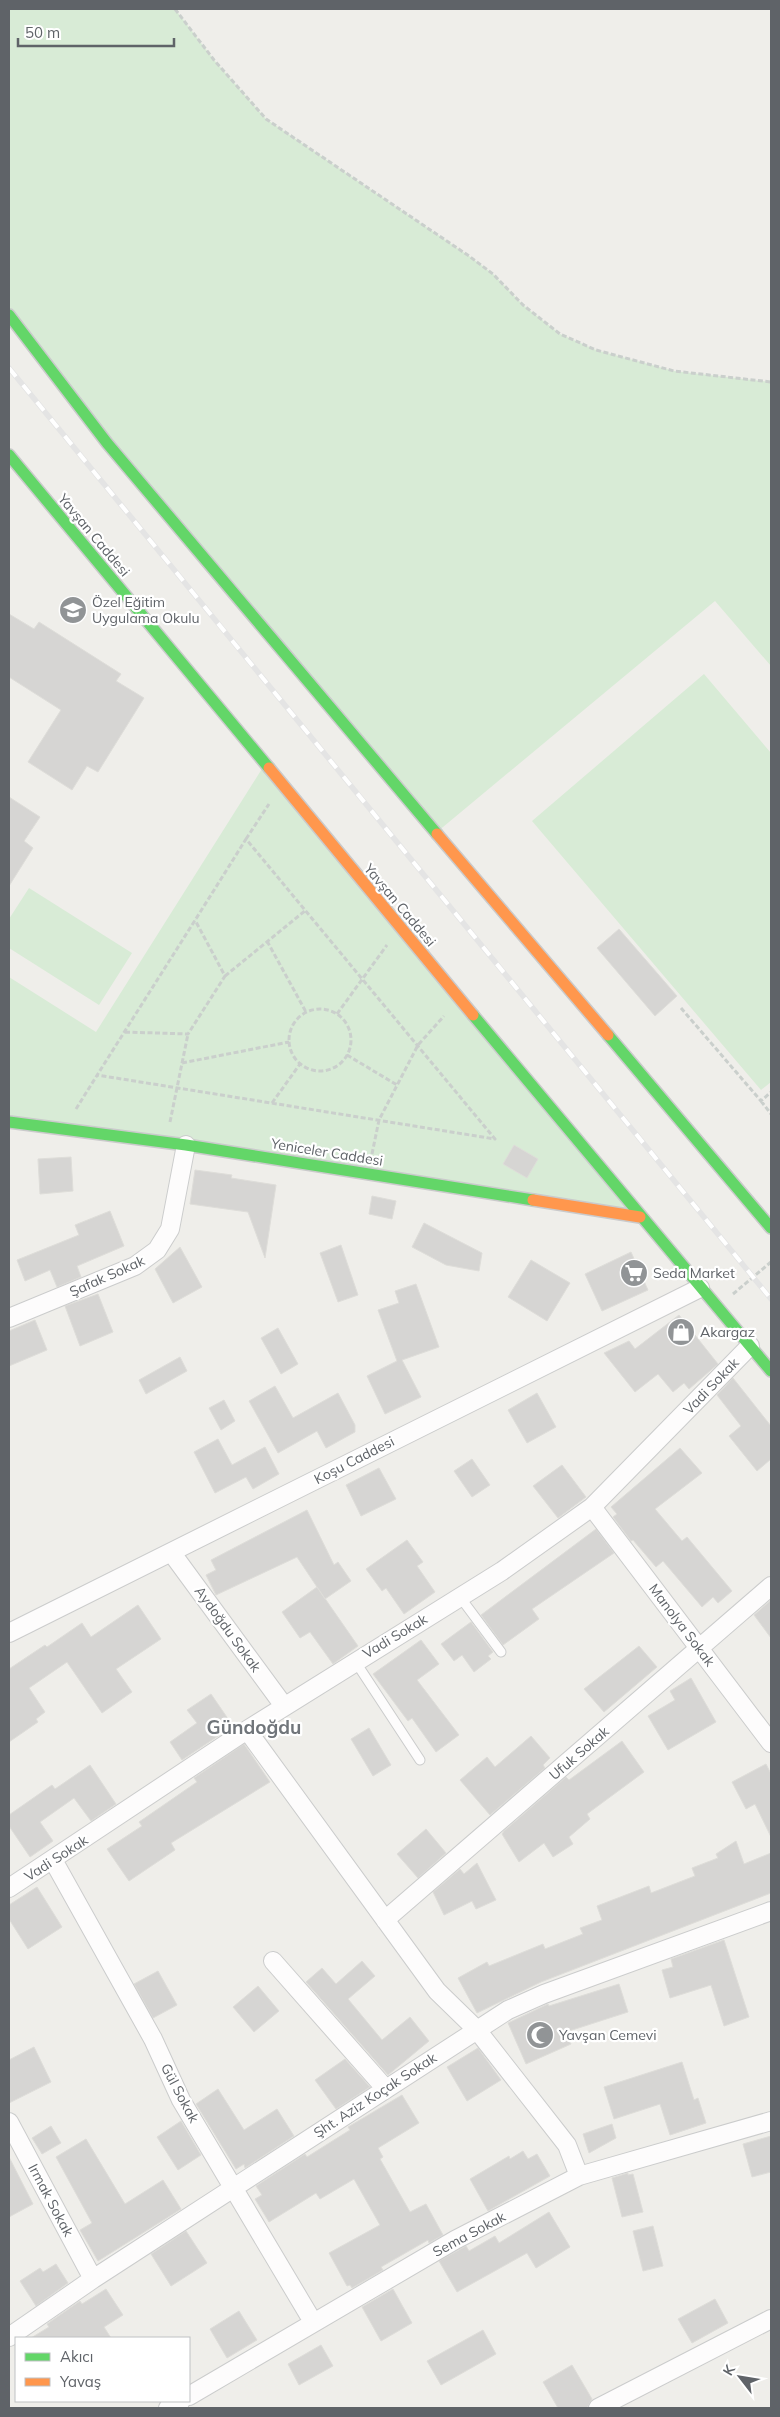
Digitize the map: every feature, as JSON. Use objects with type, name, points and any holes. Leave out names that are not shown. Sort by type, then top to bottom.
[{"type":"street","points":[[9,315],[107,443],[769,1221]]},
{"type":"street","name":"Yavşan Caddesi","points":[[9,455],[640,1217],[771,1371]]},
{"type":"street","name":"Yeniceler Caddesi","points":[[9,1122],[186,1145],[640,1217]]},
{"type":"street","name":"Şafak Sokak","points":[[9,1318],[135,1266],[157,1250],[170,1228],[186,1145]]},
{"type":"street","name":"Koşu Caddesi","points":[[9,1633],[700,1288]]},
{"type":"street","name":"Vadi Sokak","points":[[9,1888],[284,1706],[502,1571],[592,1507],[750,1346]]},
{"type":"street","name":"Manolya Sokak","points":[[592,1507],[771,1743]]},
{"type":"street","name":"Aydoğdu Sokak","points":[[171,1552],[284,1706]]},
{"type":"street","name":"Ufuk Sokak","points":[[385,1920],[771,1586]]},
{"type":"street","points":[[247,1730],[437,1991],[477,2030],[568,2145],[579,2176]]},
{"type":"street","name":"Gül Sokak","points":[[53,1860],[153,2039],[181,2100],[234,2186],[313,2322]]},
{"type":"street","name":"Şht. Aziz Koçak Sokak","points":[[9,2337],[234,2186],[508,2010],[544,1994],[771,1911]]},
{"type":"street","points":[[273,1961],[385,2088]]},
{"type":"street","name":"Sema Sokak","points":[[190,2395],[455,2240],[579,2176],[771,2121]]},
{"type":"street","name":"Irmak Sokak","points":[[9,2122],[93,2279]]},
{"type":"street","points":[[598,2408],[771,2319]]},
{"type":"street","points":[[168,2408],[179,2402]]},
{"type":"lane","points":[[460,1597],[501,1652]]},
{"type":"lane","points":[[355,1661],[420,1760]]},
{"type":"path","points":[[175,9],[214,60],[266,118],[469,256],[493,274],[523,305],[560,334],[596,350],[674,371],[771,382]]},
{"type":"path","points":[[63,1129],[281,784]]},
{"type":"path","points":[[97,1075],[495,1139],[246,839]]},
{"type":"path","points":[[166,1142],[188,1034],[225,976],[306,910]]},
{"type":"path","points":[[195,920],[225,976]]},
{"type":"path","points":[[337,1014],[400,927]]},
{"type":"path","points":[[267,941],[306,1012]]},
{"type":"path","points":[[368,1174],[379,1120],[397,1084],[418,1045],[459,999]]},
{"type":"path","points":[[681,1008],[771,1114]]},
{"type":"path","points":[[318,1009],[337,1014],[343,1019],[350,1032],[350,1048],[347,1055],[330,1069],[314,1070],[300,1064],[293,1054],[289,1042],[293,1025],[306,1012],[318,1009]]},
{"type":"path","points":[[124,1032],[188,1034]]},
{"type":"path","points":[[182,1063],[289,1042]]},
{"type":"path","points":[[347,1055],[397,1084]]},
{"type":"path","points":[[272,1103],[300,1064]]},
{"type":"path","points":[[760,1101],[771,1092]]},
{"type":"path","points":[[717,1308],[771,1262]]},
{"type":"green space","points":[[9,9],[175,9],[214,60],[266,119],[469,256],[493,274],[523,305],[560,334],[596,350],[674,371],[771,382],[771,666],[715,601],[437,832],[9,315]]},
{"type":"green space","points":[[704,674],[771,753],[771,1082],[761,1090],[532,821]]},
{"type":"green space","points":[[265,764],[640,1217],[9,1122],[9,977],[96,1032]]},
{"type":"green space","points":[[29,888],[132,953],[99,1005],[9,948],[9,919]]},
{"type":"building","points":[[9,614],[34,629],[39,622],[121,674],[116,681],[144,698],[98,772],[87,766],[72,790],[28,762],[61,710],[9,677]]},
{"type":"building","points":[[9,797],[40,817],[24,841],[33,848],[9,886]]},
{"type":"building","points":[[619,929],[677,996],[655,1016],[597,948]]},
{"type":"building","points":[[514,1145],[538,1159],[527,1178],[503,1164]]},
{"type":"building","points":[[71,1157],[73,1191],[40,1194],[38,1159]]},
{"type":"building","points":[[195,1170],[232,1175],[231,1178],[276,1185],[265,1258],[248,1212],[190,1204]]},
{"type":"building","points":[[372,1196],[396,1201],[392,1219],[369,1214]]},
{"type":"building","points":[[110,1211],[124,1246],[77,1266],[81,1277],[57,1287],[50,1270],[25,1281],[17,1260],[79,1235],[75,1225]]},
{"type":"building","points":[[424,1223],[482,1253],[479,1271],[446,1265],[412,1247]]},
{"type":"building","points":[[341,1245],[358,1295],[338,1302],[320,1253]]},
{"type":"building","points":[[180,1247],[202,1287],[173,1303],[155,1269]]},
{"type":"building","points":[[631,1252],[648,1290],[602,1311],[585,1274]]},
{"type":"building","points":[[531,1260],[570,1283],[547,1321],[508,1297]]},
{"type":"building","points":[[416,1284],[439,1347],[402,1360],[421,1397],[385,1414],[367,1376],[397,1361],[378,1310],[399,1303],[395,1291]]},
{"type":"building","points":[[98,1294],[113,1332],[80,1346],[65,1306]]},
{"type":"building","points":[[679,1315],[718,1364],[689,1389],[684,1383],[673,1392],[658,1374],[635,1392],[604,1353],[629,1341],[635,1349]]},
{"type":"building","points":[[35,1320],[47,1350],[9,1366],[9,1331]]},
{"type":"building","points":[[278,1328],[298,1364],[281,1374],[261,1338]]},
{"type":"building","points":[[180,1357],[187,1371],[146,1394],[139,1380]]},
{"type":"building","points":[[733,1378],[771,1426],[771,1459],[757,1471],[729,1436],[741,1426],[717,1395]]},
{"type":"building","points":[[275,1386],[293,1418],[338,1393],[355,1425],[355,1432],[326,1448],[317,1431],[278,1453],[249,1401]]},
{"type":"building","points":[[537,1393],[556,1427],[527,1443],[508,1410]]},
{"type":"building","points":[[224,1400],[235,1421],[221,1430],[209,1408]]},
{"type":"building","points":[[218,1439],[232,1465],[265,1447],[279,1474],[253,1489],[246,1477],[215,1493],[194,1452]]},
{"type":"building","points":[[680,1448],[702,1473],[655,1509],[682,1541],[687,1537],[732,1591],[718,1603],[713,1597],[702,1607],[663,1561],[656,1567],[633,1540],[631,1541],[613,1517],[617,1514],[611,1507]]},
{"type":"building","points":[[472,1459],[490,1485],[472,1497],[454,1471]]},
{"type":"building","points":[[562,1465],[586,1497],[558,1518],[533,1486]]},
{"type":"building","points":[[379,1468],[396,1499],[361,1516],[346,1485]]},
{"type":"building","points":[[307,1510],[334,1565],[338,1562],[351,1581],[325,1599],[297,1557],[216,1595],[206,1575],[216,1570],[211,1560]]},
{"type":"building","points":[[596,1529],[614,1553],[532,1609],[539,1619],[503,1645],[481,1615]]},
{"type":"building","points":[[407,1540],[423,1562],[417,1566],[435,1592],[404,1614],[386,1588],[382,1591],[366,1569]]},
{"type":"building","points":[[317,1587],[358,1646],[333,1664],[310,1632],[300,1638],[282,1612]]},
{"type":"building","points":[[771,1600],[771,1638],[754,1615]]},
{"type":"building","points":[[138,1605],[161,1639],[116,1669],[132,1692],[102,1713],[67,1662],[29,1688],[45,1712],[36,1719],[38,1722],[9,1742],[9,1669],[45,1645],[47,1647],[82,1623],[91,1637]]},
{"type":"building","points":[[471,1622],[493,1652],[488,1656],[491,1659],[474,1672],[462,1655],[454,1661],[441,1644]]},
{"type":"building","points":[[421,1640],[439,1664],[417,1680],[459,1735],[436,1752],[412,1718],[408,1721],[373,1674]]},
{"type":"building","points":[[639,1646],[657,1667],[604,1712],[584,1689]]},
{"type":"building","points":[[691,1678],[716,1722],[668,1750],[648,1716],[675,1700],[670,1691]]},
{"type":"building","points":[[211,1694],[233,1726],[182,1760],[170,1742],[197,1723],[187,1710]]},
{"type":"building","points":[[369,1728],[391,1765],[373,1776],[351,1739]]},
{"type":"building","points":[[531,1736],[550,1758],[543,1765],[545,1768],[490,1815],[460,1780],[487,1757],[495,1767]]},
{"type":"building","points":[[622,1741],[644,1772],[587,1814],[590,1819],[569,1837],[573,1844],[553,1857],[544,1843],[519,1862],[502,1834],[504,1831],[566,1777],[569,1780]]},
{"type":"building","points":[[244,1744],[270,1782],[171,1843],[175,1850],[129,1881],[107,1849],[142,1826],[139,1822],[197,1782],[194,1778]]},
{"type":"building","points":[[766,1764],[771,1774],[771,1837],[755,1804],[746,1809],[732,1782]]},
{"type":"building","points":[[90,1765],[116,1804],[91,1821],[74,1798],[40,1822],[53,1841],[30,1857],[9,1826],[9,1815],[52,1785],[55,1789]]},
{"type":"building","points":[[426,1829],[446,1853],[418,1878],[397,1854]]},
{"type":"building","points":[[736,1841],[744,1864],[771,1853],[771,1893],[541,1982],[477,2013],[458,1978],[487,1962],[489,1966],[543,1944],[545,1949],[583,1934],[580,1928],[602,1920],[597,1906],[649,1886],[651,1893],[695,1876],[692,1868],[718,1858],[716,1854]]},
{"type":"building","points":[[477,1863],[496,1900],[476,1909],[472,1901],[444,1915],[433,1892],[460,1869],[464,1874]]},
{"type":"building","points":[[37,1887],[62,1927],[28,1949],[9,1919],[9,1905]]},
{"type":"building","points":[[724,1940],[749,2017],[724,2026],[711,1985],[670,1998],[662,1970],[673,1967],[671,1959]]},
{"type":"building","points":[[362,1961],[375,1976],[348,1999],[382,2040],[410,2017],[429,2041],[388,2075],[306,1982],[322,1968],[336,1984]]},
{"type":"building","points":[[158,1971],[177,2005],[153,2018],[134,1984]]},
{"type":"building","points":[[619,1984],[628,2012],[566,2032],[571,2044],[526,2064],[508,2023],[548,2004],[549,2006]]},
{"type":"building","points":[[258,1986],[279,2011],[254,2032],[233,2007]]},
{"type":"building","points":[[34,2047],[51,2082],[9,2103],[9,2060]]},
{"type":"building","points":[[478,2048],[501,2080],[467,2101],[447,2067]]},
{"type":"building","points":[[345,2059],[370,2087],[336,2109],[315,2080]]},
{"type":"building","points":[[682,2062],[694,2100],[698,2098],[706,2123],[670,2135],[660,2104],[614,2119],[604,2087]]},
{"type":"building","points":[[218,2089],[244,2130],[277,2109],[294,2136],[245,2168],[244,2164],[236,2169],[196,2104]]},
{"type":"building","points":[[402,2095],[419,2123],[378,2148],[383,2157],[380,2159],[410,2212],[426,2204],[443,2235],[429,2243],[428,2240],[381,2267],[383,2270],[352,2288],[350,2285],[347,2286],[329,2253],[380,2225],[354,2179],[320,2199],[316,2193],[269,2222],[255,2199],[262,2195],[256,2186],[305,2154],[307,2157],[350,2130],[348,2127]]},
{"type":"building","points":[[181,2121],[201,2155],[178,2170],[157,2137]]},
{"type":"building","points":[[612,2124],[616,2138],[589,2153],[583,2134]]},
{"type":"building","points":[[51,2126],[61,2143],[42,2154],[32,2138]]},
{"type":"building","points":[[771,2136],[771,2172],[752,2177],[743,2144]]},
{"type":"building","points":[[86,2139],[125,2204],[163,2180],[181,2209],[98,2261],[80,2230],[92,2223],[56,2157]]},
{"type":"building","points":[[523,2151],[528,2159],[537,2154],[550,2176],[488,2211],[470,2179],[509,2156],[510,2159]]},
{"type":"building","points":[[9,2157],[33,2204],[9,2217]]},
{"type":"building","points":[[628,2173],[628,2175],[633,2174],[643,2212],[622,2217],[612,2178]]},
{"type":"building","points":[[549,2212],[570,2247],[536,2268],[527,2253],[457,2292],[439,2261],[466,2246],[469,2251],[495,2236],[499,2243]]},
{"type":"building","points":[[653,2226],[663,2266],[643,2271],[633,2231]]},
{"type":"building","points":[[186,2231],[207,2263],[171,2286],[151,2254]]},
{"type":"building","points":[[56,2264],[68,2283],[36,2306],[20,2281],[40,2268],[43,2272]]},
{"type":"building","points":[[106,2289],[123,2315],[104,2327],[110,2337],[33,2337],[49,2327],[47,2324],[80,2301],[82,2304]]},
{"type":"building","points":[[393,2289],[412,2323],[381,2341],[362,2307]]},
{"type":"building","points":[[715,2299],[728,2323],[692,2343],[678,2319]]},
{"type":"building","points":[[239,2311],[257,2340],[227,2358],[210,2329]]},
{"type":"building","points":[[483,2330],[496,2354],[441,2385],[427,2361]]},
{"type":"building","points":[[321,2345],[333,2366],[299,2385],[288,2364]]},
{"type":"building","points":[[572,2365],[592,2399],[587,2408],[558,2408],[543,2382]]},
{"type":"railway","points":[[9,368],[771,1299]]},
{"type":"traffic: fast","points":[[9,315],[107,443],[437,834]]},
{"type":"traffic: fast","points":[[9,455],[269,768]]},
{"type":"traffic: fast","points":[[473,1015],[771,1371]]},
{"type":"traffic: fast","points":[[608,1035],[771,1228]]},
{"type":"traffic: fast","points":[[9,1122],[186,1145],[533,1200]]},
{"type":"traffic: slow","points":[[269,768],[473,1015]]},
{"type":"traffic: slow","points":[[437,834],[608,1035]]},
{"type":"traffic: slow","points":[[533,1200],[640,1217]]},
{"type":"place","name":"Özel Eğitim Uygulama Okulu","points":[[73,610]]},
{"type":"place","name":"Seda Market","points":[[634,1273]]},
{"type":"place","name":"Akargaz","points":[[681,1332]]},
{"type":"place","name":"Yavşan Cemevi","points":[[540,2035]]},
{"type":"district","name":"Gündoğdu","points":[[254,1727]]}]
